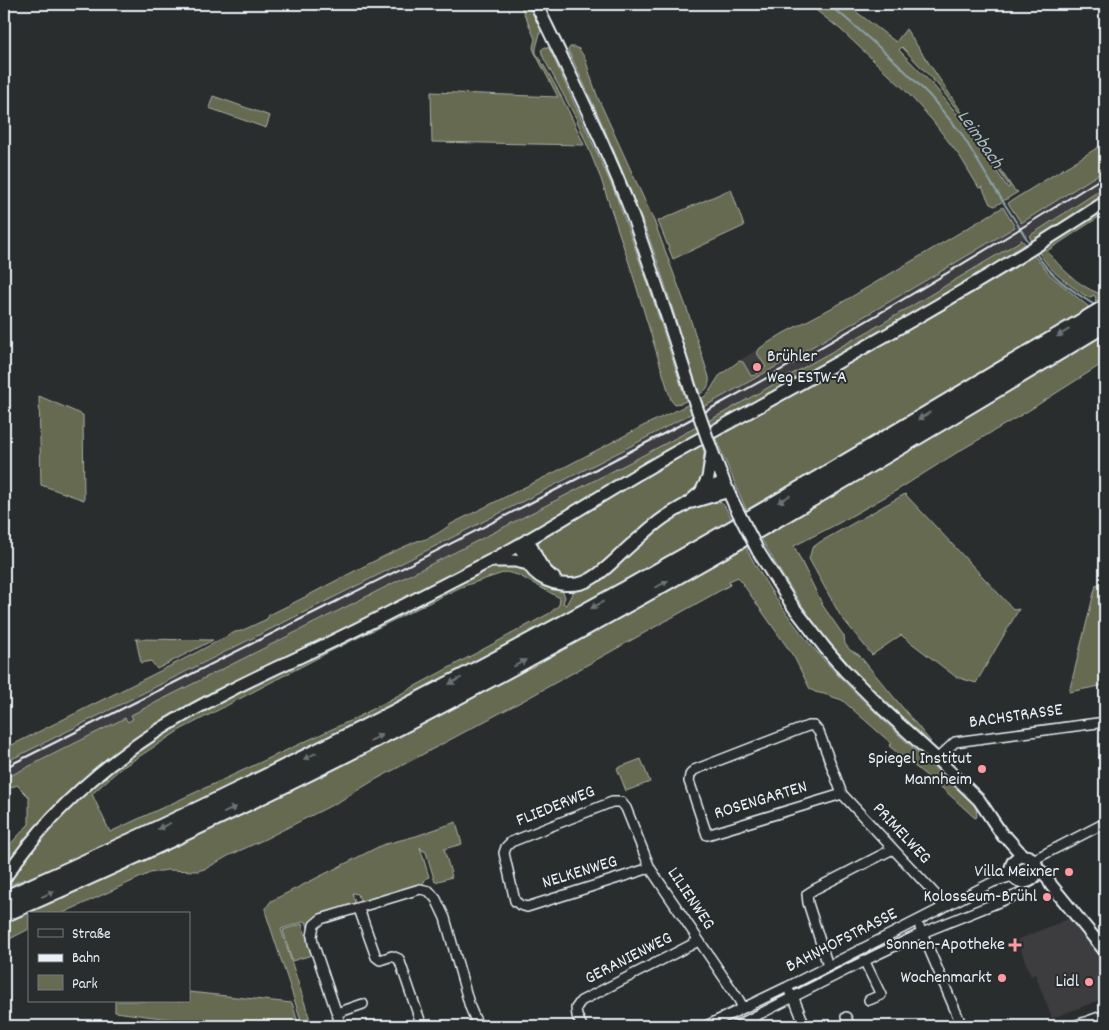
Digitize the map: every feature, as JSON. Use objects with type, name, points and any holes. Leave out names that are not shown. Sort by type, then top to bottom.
[{"type":"highway","points":[[4,899],[229,796],[386,718],[520,647],[783,500],[1105,308]]},
{"type":"highway","points":[[4,914],[158,845],[266,793],[397,728],[503,672],[792,510],[1105,324]]},
{"type":"main road","points":[[536,4],[591,118],[628,203],[711,447],[726,487],[758,552],[792,605],[844,670],[979,800],[1003,836],[1003,840],[1024,867],[1051,885],[1105,951]]},
{"type":"main road","points":[[4,879],[35,838],[74,796],[102,771],[153,734],[200,707],[346,635],[524,542],[673,454],[832,367],[1032,248],[1105,202]]},
{"type":"main road","points":[[524,542],[522,553],[528,564],[541,577],[553,583],[561,584],[577,584],[590,580],[656,524],[701,492],[708,478],[711,447]]},
{"type":"main road","points":[[701,492],[726,487]]},
{"type":"main road","points":[[686,504],[726,487]]},
{"type":"main road","points":[[524,542],[541,566],[561,584]]},
{"type":"main road","points":[[490,561],[515,561],[528,564]]},
{"type":"street","name":"BACHSTRASSE","points":[[937,759],[955,742],[1105,722]]},
{"type":"street","name":"ROSENGARTEN","points":[[814,726],[808,726],[694,770],[690,775],[689,781],[707,835],[842,794]]},
{"type":"street","name":"PRIMELWEG","points":[[814,726],[819,732],[842,794],[936,895],[943,908]]},
{"type":"street","name":"FLIEDERWEG","points":[[520,906],[515,901],[504,853],[506,847],[512,841],[612,802],[621,802]]},
{"type":"street","name":"LILIENWEG","points":[[621,802],[626,808],[650,868],[743,1008]]},
{"type":"street","name":"BAHNHOFSTRASSE","points":[[706,1026],[1024,867],[1105,823]]},
{"type":"street","points":[[828,966],[808,903],[807,894],[893,849]]},
{"type":"street","name":"NELKENWEG","points":[[520,906],[527,907],[650,868]]},
{"type":"street","points":[[341,1026],[313,943],[312,930],[317,922],[420,890],[429,891],[436,899],[445,918],[470,1007],[478,1026]]},
{"type":"street","name":"BAHNHOFSTRASSE","points":[[736,1026],[864,960],[922,933],[1024,892]]},
{"type":"street","points":[[359,908],[376,957],[380,960],[392,956],[399,958],[422,1026]]},
{"type":"street","points":[[917,921],[962,1026]]},
{"type":"street","name":"GERANIENWEG","points":[[582,1026],[577,1016],[576,1008],[581,1001],[698,941]]},
{"type":"street","points":[[864,960],[881,994],[869,1000]]},
{"type":"street","points":[[787,987],[806,1026]]},
{"type":"street","points":[[337,1013],[363,1004]]},
{"type":"street","points":[[1074,1026],[1105,1015]]},
{"type":"shaded area","points":[[1105,170],[1105,187],[1033,233],[942,288],[723,413],[581,488],[131,715],[133,719],[128,722],[125,718],[4,779],[4,763],[527,500],[676,422],[876,310]]},
{"type":"shaded area","points":[[758,349],[757,353],[766,367],[751,376],[743,362],[739,361]]},
{"type":"shaded area","points":[[1071,917],[1105,960],[1105,998],[1052,1018],[1035,974],[1031,976],[1017,940]]},
{"type":"green space","points":[[520,4],[528,4],[541,30],[536,53],[562,98],[584,145],[432,142],[431,92],[558,97],[534,51],[535,39]]},
{"type":"green space","points":[[808,4],[846,4],[896,42],[906,29],[1014,190],[1018,192],[995,206],[990,204],[982,187],[979,188],[961,158],[932,120],[903,88],[840,29]],"holes":[[[902,47],[937,84],[962,116],[1010,187],[1008,188],[961,119],[934,86],[899,50]]]},
{"type":"green space","points":[[545,47],[549,48],[614,190],[648,284],[686,401],[682,403],[674,404],[671,400],[601,179],[576,118],[543,57],[541,50]]},
{"type":"green space","points":[[570,47],[579,49],[585,58],[598,98],[654,221],[687,309],[709,377],[708,387],[700,394],[647,233],[615,154],[568,50]]},
{"type":"green space","points":[[213,96],[270,116],[266,128],[209,108]]},
{"type":"green space","points":[[1105,143],[1105,170],[1021,223],[1008,203]]},
{"type":"green space","points":[[1105,187],[1105,198],[1039,240],[1038,238],[1032,241],[1029,236]]},
{"type":"green space","points":[[731,189],[744,226],[673,259],[658,221]]},
{"type":"green space","points":[[1105,206],[1105,213],[1047,251],[1076,281],[1098,293],[1105,289],[1105,299],[1097,301],[1094,295],[1089,298],[1060,277],[1038,251]]},
{"type":"green space","points":[[1003,207],[1015,227],[817,344],[629,447],[4,763],[4,749],[235,632],[267,619],[269,615],[379,558],[417,541],[431,537],[451,524],[704,397],[719,376],[739,361],[743,362],[751,376],[755,375],[766,367],[757,353],[760,348],[782,334],[841,303]]},
{"type":"green space","points":[[1022,240],[1026,245],[1020,249],[1021,251],[942,298],[649,462],[461,571],[135,741],[4,873],[4,851],[29,824],[29,797],[17,785],[4,790],[4,779],[125,718],[128,722],[133,719],[131,715],[477,541],[723,413],[883,323]]},
{"type":"green space","points":[[1033,254],[1050,275],[1089,307],[801,480],[650,567],[495,652],[290,758],[147,826],[26,880],[4,887],[7,880],[57,818],[121,761],[184,719],[467,577],[498,566],[521,566],[563,592],[565,597],[563,603],[566,605],[573,592],[686,510],[703,502],[717,501],[724,505],[731,518],[746,509],[715,437]],"holes":[[[506,572],[518,575],[560,598],[559,605],[550,613],[358,717],[110,832],[92,794],[120,769],[180,730],[329,652],[461,587]]]},
{"type":"green space","points":[[1105,334],[1105,362],[899,489],[794,546],[823,606],[844,636],[845,644],[850,650],[859,655],[931,742],[873,689],[834,648],[798,599],[762,540],[747,550],[782,607],[813,647],[835,672],[919,754],[919,761],[923,757],[976,807],[977,817],[975,818],[942,788],[889,746],[892,744],[842,700],[810,689],[794,657],[738,577],[729,581],[730,585],[528,698],[373,781],[340,801],[207,868],[198,871],[167,870],[150,873],[65,912],[28,912],[28,930],[4,942],[4,922],[79,889],[684,580]]},
{"type":"green space","points":[[39,396],[83,415],[84,500],[41,485]]},
{"type":"green space","points":[[701,444],[704,451],[702,475],[704,478],[698,489],[591,574],[577,579],[562,578],[546,564],[539,551],[540,539],[633,482]]},
{"type":"green space","points":[[905,494],[1014,610],[1019,609],[976,683],[956,677],[901,635],[872,655],[840,615],[809,559],[812,548],[820,542]]},
{"type":"green space","points":[[1105,582],[1105,685],[1069,692],[1096,585]]},
{"type":"green space","points":[[136,639],[213,640],[157,669],[151,661],[141,663]]},
{"type":"green space","points":[[641,759],[650,782],[626,791],[617,768]]},
{"type":"green space","points":[[456,822],[462,844],[444,849],[452,877],[435,882],[426,852],[420,847],[429,877],[426,878],[423,884],[361,903],[358,894],[352,893],[356,905],[313,921],[308,928],[306,921],[281,929],[312,1026],[303,1026],[266,914],[266,908],[271,901],[382,845]]},
{"type":"green space","points":[[302,924],[312,955],[292,961],[283,930]]},
{"type":"green space","points":[[190,992],[292,1003],[299,1026],[224,1026],[115,1012],[115,1002],[190,1002]]},
{"type":"green space","points":[[779,995],[782,999],[732,1026],[714,1026]]},
{"type":"waterway","name":"Leimbach","points":[[827,4],[896,62],[929,95],[961,133],[1030,244]]},
{"type":"waterway","name":"Leimbach","points":[[1035,252],[1054,275],[1093,304]]},
{"type":"railway","points":[[4,768],[480,529],[673,429],[867,321],[1105,176]]},
{"type":"place","name":"Brühler Weg ESTW-A","points":[[757,367]]},
{"type":"place","name":"Spiegel Institut Mannheim","points":[[982,769]]},
{"type":"place","name":"Villa Meixner","points":[[1069,872]]},
{"type":"place","name":"Kolosseum-Brühl","points":[[1047,897]]},
{"type":"place","name":"Sonnen-Apotheke","points":[[1015,945]]},
{"type":"place","name":"Wochenmarkt","points":[[1002,978]]},
{"type":"place","name":"Lidl","points":[[1089,982]]}]
